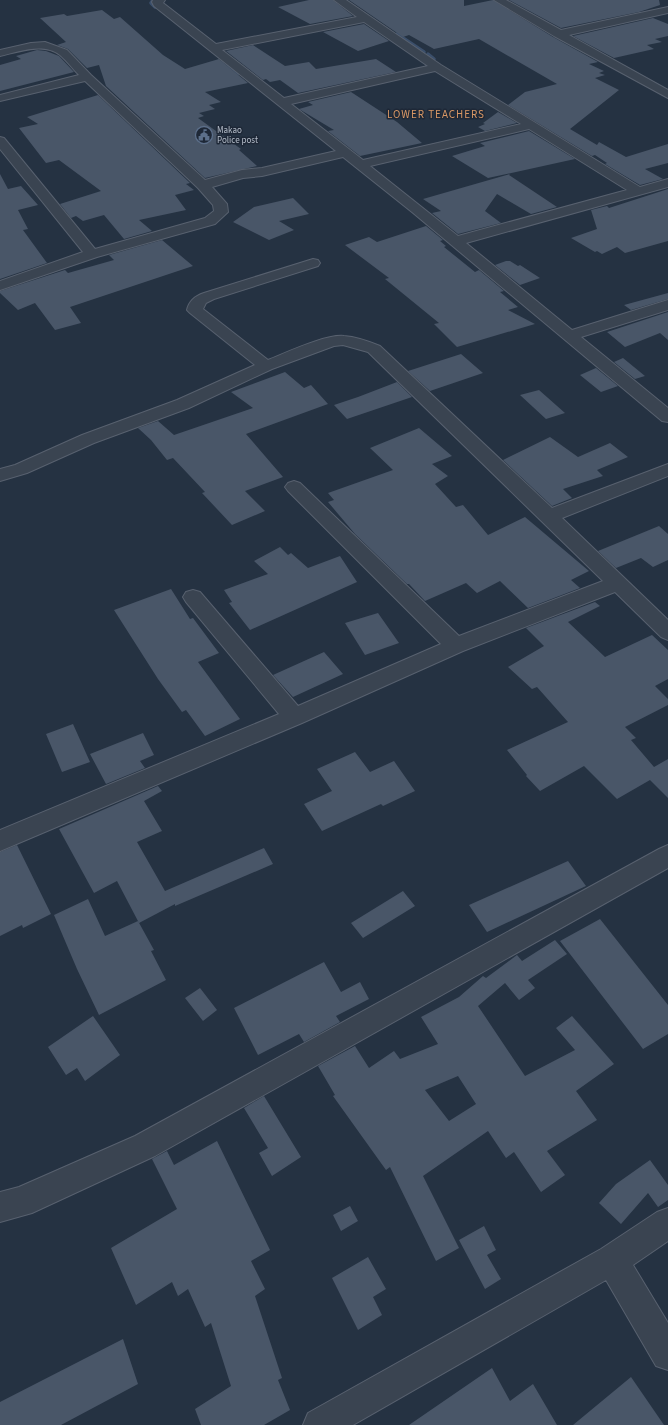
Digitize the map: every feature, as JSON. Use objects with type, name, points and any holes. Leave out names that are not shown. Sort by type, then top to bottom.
[{"type":"street","points":[[160,0],[157,2],[158,4],[456,241],[668,417]]},
{"type":"street","points":[[339,0],[438,66],[638,191]]},
{"type":"street","points":[[499,0],[668,95]]},
{"type":"street","points":[[558,34],[668,10]]},
{"type":"street","points":[[214,48],[367,18]]},
{"type":"street","points":[[0,53],[31,46],[45,45],[63,52],[87,77],[203,185],[220,204],[221,212],[210,221],[92,254],[0,286]]},
{"type":"street","points":[[283,102],[438,66]]},
{"type":"street","points":[[0,98],[87,77]]},
{"type":"street","points":[[360,164],[532,125]]},
{"type":"street","points":[[0,141],[92,254]]},
{"type":"street","points":[[203,185],[242,174],[262,172],[344,153]]},
{"type":"street","points":[[456,241],[668,183]]},
{"type":"street","points":[[266,366],[194,310],[195,305],[200,300],[212,295],[313,263]]},
{"type":"street","points":[[571,335],[668,305]]},
{"type":"street","points":[[0,474],[21,469],[88,439],[169,410],[266,366],[331,342],[343,340],[358,343],[374,349],[668,632]]},
{"type":"street","points":[[549,516],[668,470]]},
{"type":"street","points":[[294,487],[456,646]]},
{"type":"street","points":[[0,841],[294,717],[456,646],[617,583]]},
{"type":"street","points":[[193,597],[294,717]]},
{"type":"street","points":[[0,1207],[22,1202],[144,1146],[668,856]]},
{"type":"street","points":[[336,1421],[612,1260],[668,1223]]},
{"type":"street","points":[[612,1260],[668,1354]]},
{"type":"building","points":[[309,0],[333,0],[353,16],[310,24],[278,7]]},
{"type":"building","points":[[349,0],[464,0],[464,6],[493,0],[553,37],[598,62],[589,64],[604,71],[599,73],[605,75],[595,78],[619,90],[570,129],[597,145],[599,142],[626,157],[668,144],[668,163],[645,169],[663,179],[640,185],[605,164],[607,163],[595,155],[592,156],[508,105],[525,92],[557,84],[479,39],[434,49],[409,35],[403,37]]},
{"type":"building","points":[[509,0],[659,0],[660,5],[639,12],[561,28]]},
{"type":"building","points":[[102,10],[114,19],[120,17],[163,55],[185,69],[219,59],[248,83],[205,92],[221,102],[209,105],[215,109],[199,113],[204,116],[198,118],[241,149],[239,150],[257,166],[205,178],[106,86],[99,65],[87,68],[68,49],[57,45],[66,42],[40,18],[64,14],[67,16]]},
{"type":"building","points":[[653,18],[668,24],[668,36],[655,39],[662,42],[647,45],[654,49],[614,58],[573,36]]},
{"type":"building","points":[[364,24],[389,41],[358,51],[323,32]]},
{"type":"building","points":[[253,45],[285,66],[309,62],[316,69],[376,59],[396,72],[298,93],[280,80],[270,82],[266,79],[263,80],[226,51]]},
{"type":"building","points":[[37,50],[46,51],[59,56],[74,72],[0,91],[0,65],[21,59],[16,56]]},
{"type":"building","points":[[351,92],[397,122],[422,143],[360,156],[328,131],[334,130],[299,109],[313,105],[308,102]]},
{"type":"building","points":[[98,95],[190,183],[186,184],[194,190],[175,195],[186,210],[139,220],[152,231],[124,239],[104,215],[83,221],[76,216],[71,218],[60,204],[101,191],[59,160],[46,163],[19,128],[38,124],[27,117]]},
{"type":"building","points":[[498,112],[517,123],[485,131],[478,127],[485,124],[483,123]]},
{"type":"building","points":[[529,131],[575,159],[488,178],[452,156],[485,146],[480,143]]},
{"type":"building","points":[[0,174],[8,189],[21,186],[38,205],[18,210],[28,229],[23,230],[47,263],[0,279]]},
{"type":"building","points":[[510,174],[509,175],[557,207],[531,214],[497,194],[485,211],[501,223],[458,234],[432,213],[441,211],[423,199]]},
{"type":"building","points":[[668,189],[668,241],[625,253],[617,247],[602,254],[597,251],[595,252],[571,238],[597,229],[591,210],[607,206],[609,208]]},
{"type":"building","points":[[293,198],[309,214],[279,221],[294,230],[269,240],[233,222],[254,207]]},
{"type":"building","points":[[426,226],[443,240],[440,241],[446,246],[444,247],[475,272],[479,270],[504,291],[500,292],[518,307],[508,310],[535,324],[457,347],[434,324],[439,323],[385,279],[389,278],[345,245],[369,237],[377,242]]},
{"type":"building","points":[[162,240],[193,266],[70,307],[81,323],[55,330],[35,303],[18,310],[0,293],[0,291],[65,270],[68,273],[114,260],[109,255]]},
{"type":"building","points":[[510,261],[518,266],[520,265],[540,278],[520,285],[495,265]]},
{"type":"building","points":[[668,293],[668,299],[631,310],[624,305]]},
{"type":"building","points":[[668,312],[668,340],[660,333],[625,347],[607,332]]},
{"type":"building","points":[[461,354],[483,373],[430,391],[408,371]]},
{"type":"building","points":[[623,358],[645,376],[635,379],[614,362]]},
{"type":"building","points":[[596,368],[618,386],[601,392],[580,375]]},
{"type":"building","points":[[285,372],[304,388],[311,385],[328,404],[246,434],[283,477],[245,491],[265,511],[232,525],[202,493],[205,492],[173,458],[167,460],[151,440],[138,428],[158,421],[174,435],[253,408],[231,392]]},
{"type":"building","points":[[397,382],[412,397],[347,419],[334,405],[358,397]]},
{"type":"building","points":[[539,390],[565,413],[546,419],[520,395]]},
{"type":"building","points":[[419,428],[452,456],[432,464],[448,476],[435,484],[456,507],[463,505],[488,535],[525,517],[589,571],[571,580],[580,588],[528,608],[500,581],[477,593],[466,583],[425,601],[409,584],[407,584],[355,534],[328,502],[334,500],[328,493],[393,470],[370,448]]},
{"type":"building","points":[[550,437],[578,457],[610,443],[628,457],[597,470],[603,476],[563,489],[572,498],[552,506],[503,460]]},
{"type":"building","points":[[659,526],[668,534],[668,560],[653,567],[641,558],[616,568],[598,551]]},
{"type":"building","points":[[280,547],[288,555],[291,553],[308,568],[340,556],[357,582],[250,630],[229,603],[232,602],[224,590],[268,574],[254,561]]},
{"type":"building","points":[[171,589],[190,619],[193,618],[219,653],[198,662],[240,719],[205,736],[186,710],[182,712],[158,679],[114,610]]},
{"type":"building","points":[[595,602],[600,606],[568,622],[605,657],[652,635],[668,650],[668,679],[655,686],[668,699],[668,705],[625,727],[636,738],[631,740],[654,767],[668,759],[668,798],[650,780],[617,799],[584,766],[540,791],[526,776],[527,775],[507,750],[568,722],[537,687],[532,689],[508,667],[544,646],[526,628]]},
{"type":"building","points":[[378,613],[399,643],[365,655],[345,623]]},
{"type":"building","points":[[324,652],[343,674],[293,697],[273,675]]},
{"type":"building","points":[[73,724],[90,762],[62,772],[46,734]]},
{"type":"building","points":[[143,733],[154,755],[140,761],[145,768],[106,784],[90,754]]},
{"type":"building","points":[[355,752],[370,772],[394,761],[415,791],[383,806],[381,804],[322,831],[304,804],[332,791],[317,769]]},
{"type":"building","points":[[158,786],[162,791],[144,801],[162,831],[137,842],[165,891],[264,848],[273,864],[175,906],[175,904],[139,923],[117,881],[94,893],[59,829]]},
{"type":"building","points":[[17,845],[51,914],[23,928],[22,925],[0,936],[0,852]]},
{"type":"building","points":[[568,861],[586,886],[487,932],[469,905]]},
{"type":"building","points":[[403,891],[415,906],[363,938],[351,923]]},
{"type":"building","points":[[88,899],[105,936],[138,921],[154,950],[151,951],[166,980],[99,1015],[54,915]]},
{"type":"building","points":[[600,919],[668,1005],[668,1034],[643,1049],[560,941]]},
{"type":"building","points":[[555,940],[567,954],[528,980],[535,988],[519,1000],[505,983],[478,1006],[525,1076],[575,1050],[556,1028],[572,1016],[614,1064],[576,1091],[597,1120],[547,1151],[565,1175],[541,1192],[514,1152],[506,1158],[488,1131],[423,1176],[459,1248],[436,1261],[390,1167],[386,1170],[333,1096],[335,1095],[318,1066],[355,1046],[369,1068],[394,1051],[400,1059],[438,1044],[421,1017],[459,997],[483,976],[486,978],[517,955],[522,961]],"holes":[[[458,1076],[476,1104],[449,1121],[425,1090]]]},
{"type":"building","points":[[324,962],[341,992],[360,982],[369,999],[336,1016],[340,1022],[304,1042],[299,1034],[258,1055],[234,1008]]},
{"type":"building","points":[[200,988],[217,1010],[203,1021],[185,998]]},
{"type":"building","points":[[93,1016],[120,1055],[85,1081],[77,1068],[66,1075],[48,1047]]},
{"type":"building","points":[[264,1096],[301,1157],[272,1176],[259,1153],[268,1148],[244,1108]]},
{"type":"building","points":[[217,1141],[270,1250],[251,1261],[265,1289],[255,1296],[282,1378],[278,1380],[290,1410],[264,1425],[201,1425],[195,1409],[231,1386],[211,1323],[205,1327],[188,1289],[178,1296],[172,1282],[136,1305],[111,1248],[177,1209],[152,1159],[167,1151],[174,1165]]},
{"type":"building","points":[[650,1160],[668,1185],[668,1200],[658,1207],[648,1193],[621,1224],[599,1203],[616,1184]]},
{"type":"building","points":[[350,1206],[358,1221],[341,1231],[333,1215]]},
{"type":"building","points":[[484,1226],[496,1250],[487,1255],[501,1279],[485,1289],[459,1240]]},
{"type":"building","points":[[368,1257],[386,1289],[373,1297],[382,1315],[358,1330],[332,1278]]},
{"type":"building","points":[[123,1339],[138,1384],[61,1425],[0,1425],[0,1402]]},
{"type":"building","points":[[492,1368],[510,1401],[533,1384],[557,1425],[409,1425]]},
{"type":"building","points":[[631,1377],[664,1425],[573,1425]]},
{"type":"waterway","points":[[153,0],[151,3],[155,7]]},
{"type":"waterway","points":[[397,34],[424,52]]},
{"type":"waterway","points":[[428,54],[434,59]]},
{"type":"waterway","points":[[223,60],[238,73]]},
{"type":"place","name":"Makao Police post","points":[[204,135]]},
{"type":"district","name":"LOWER TEACHERS","points":[[436,114]]}]
